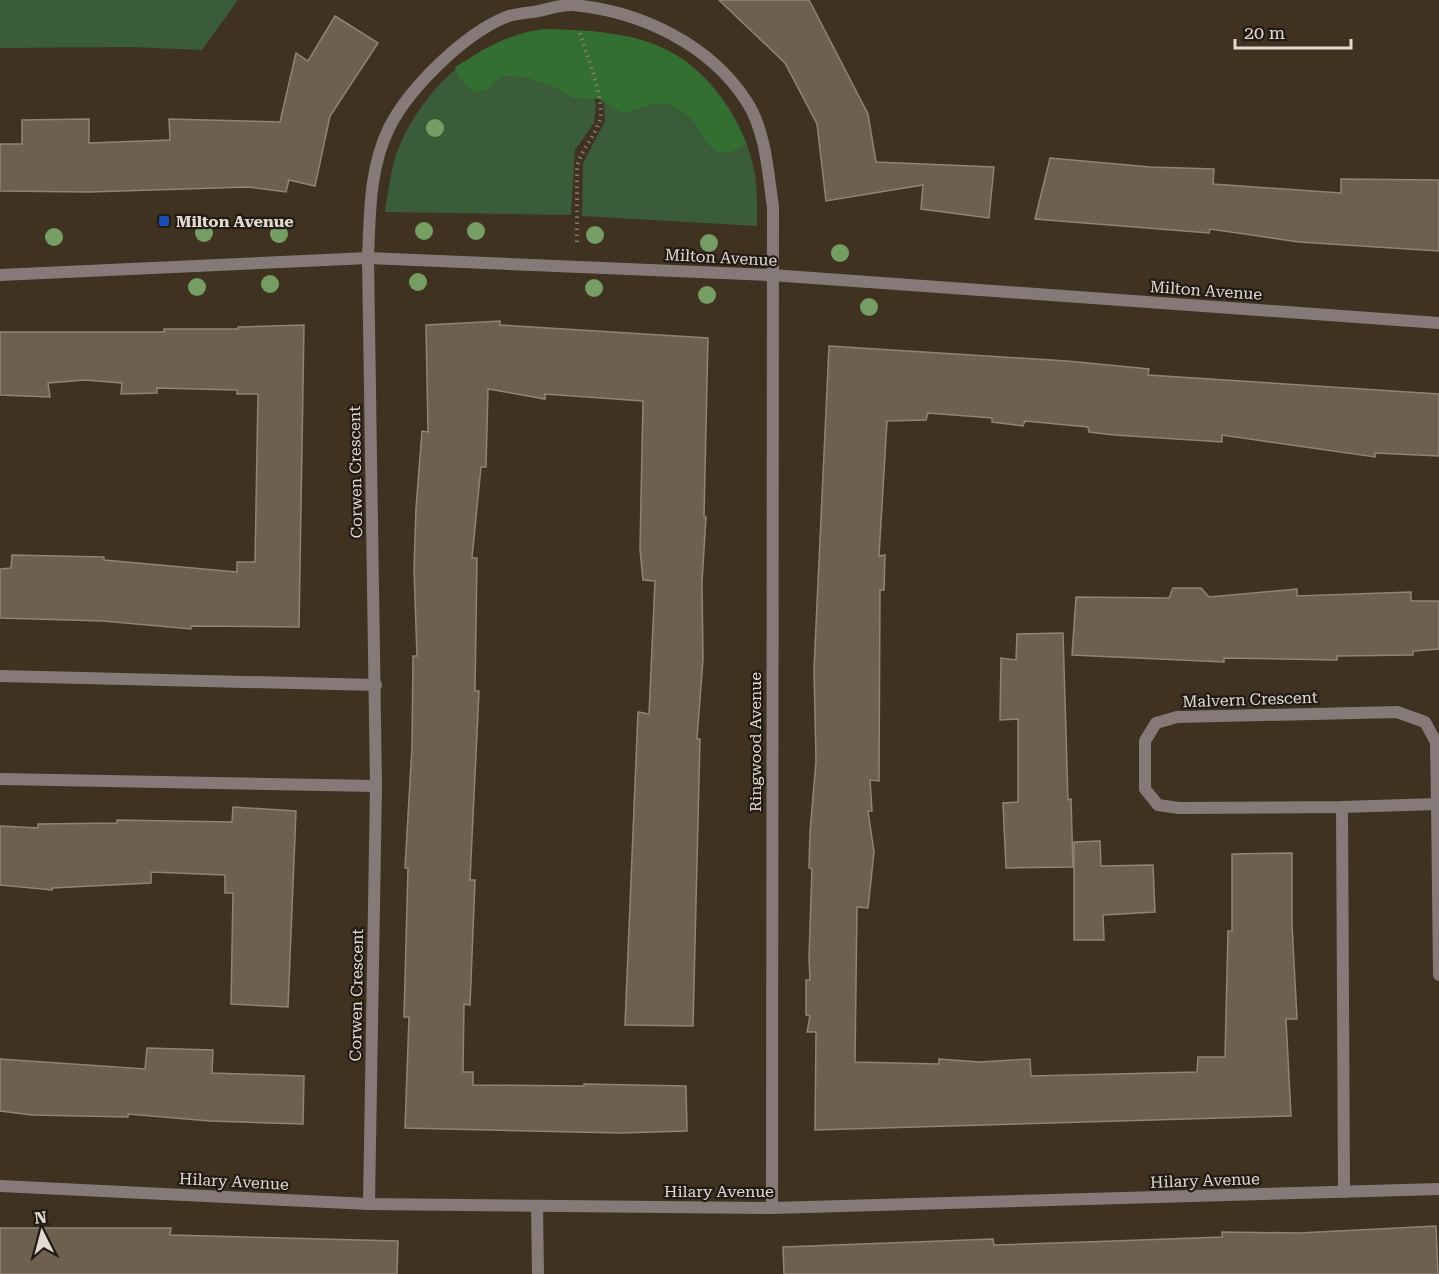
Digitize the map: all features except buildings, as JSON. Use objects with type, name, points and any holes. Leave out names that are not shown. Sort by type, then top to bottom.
[{"type":"street","name":"Corwen Crescent","points":[[369,1204],[376,786],[368,258],[373,176],[389,128],[430,72],[466,41],[507,16],[572,3]]},
{"type":"street","name":"Ringwood Avenue","points":[[572,3],[630,17],[667,31],[711,59],[747,103],[764,148],[773,207],[771,276],[772,1208]]},
{"type":"street","name":"Milton Avenue","points":[[0,275],[368,258],[771,276],[1439,323]]},
{"type":"street","points":[[0,676],[376,685]]},
{"type":"street","name":"Malvern Crescent","points":[[1437,804],[1179,808],[1158,805],[1145,789],[1145,741],[1156,723],[1177,717],[1397,711],[1425,722],[1436,742],[1437,804],[1439,975]]},
{"type":"street","points":[[0,779],[376,786]]},
{"type":"street","points":[[1342,807],[1344,1192]]},
{"type":"street","name":"Hilary Avenue","points":[[0,1186],[369,1204],[772,1208],[1439,1189]]},
{"type":"street","points":[[537,1206],[538,1274]]},
{"type":"path","points":[[572,3],[598,94],[601,117],[580,154],[577,166],[576,267]]},
{"type":"green space","points":[[0,0],[238,0],[202,50],[131,47],[0,48]]},
{"type":"green space","points":[[545,29],[593,91],[596,106],[594,123],[575,150],[571,215],[385,212],[398,148],[427,99],[442,82],[479,52],[521,34]]},
{"type":"green space","points":[[545,29],[614,34],[642,40],[667,50],[690,64],[710,84],[729,110],[746,143],[728,153],[720,152],[709,144],[692,120],[667,104],[656,104],[622,113],[599,99],[573,98],[557,88],[526,77],[501,76],[489,87],[479,92],[473,92],[459,78],[455,67],[477,54],[509,38]]},
{"type":"green space","points":[[629,37],[672,53],[708,81],[723,99],[745,139],[752,161],[756,185],[757,226],[582,216],[583,163],[605,121],[603,92]]},
{"type":"place","name":"Milton Avenue","points":[[164,221]]}]
